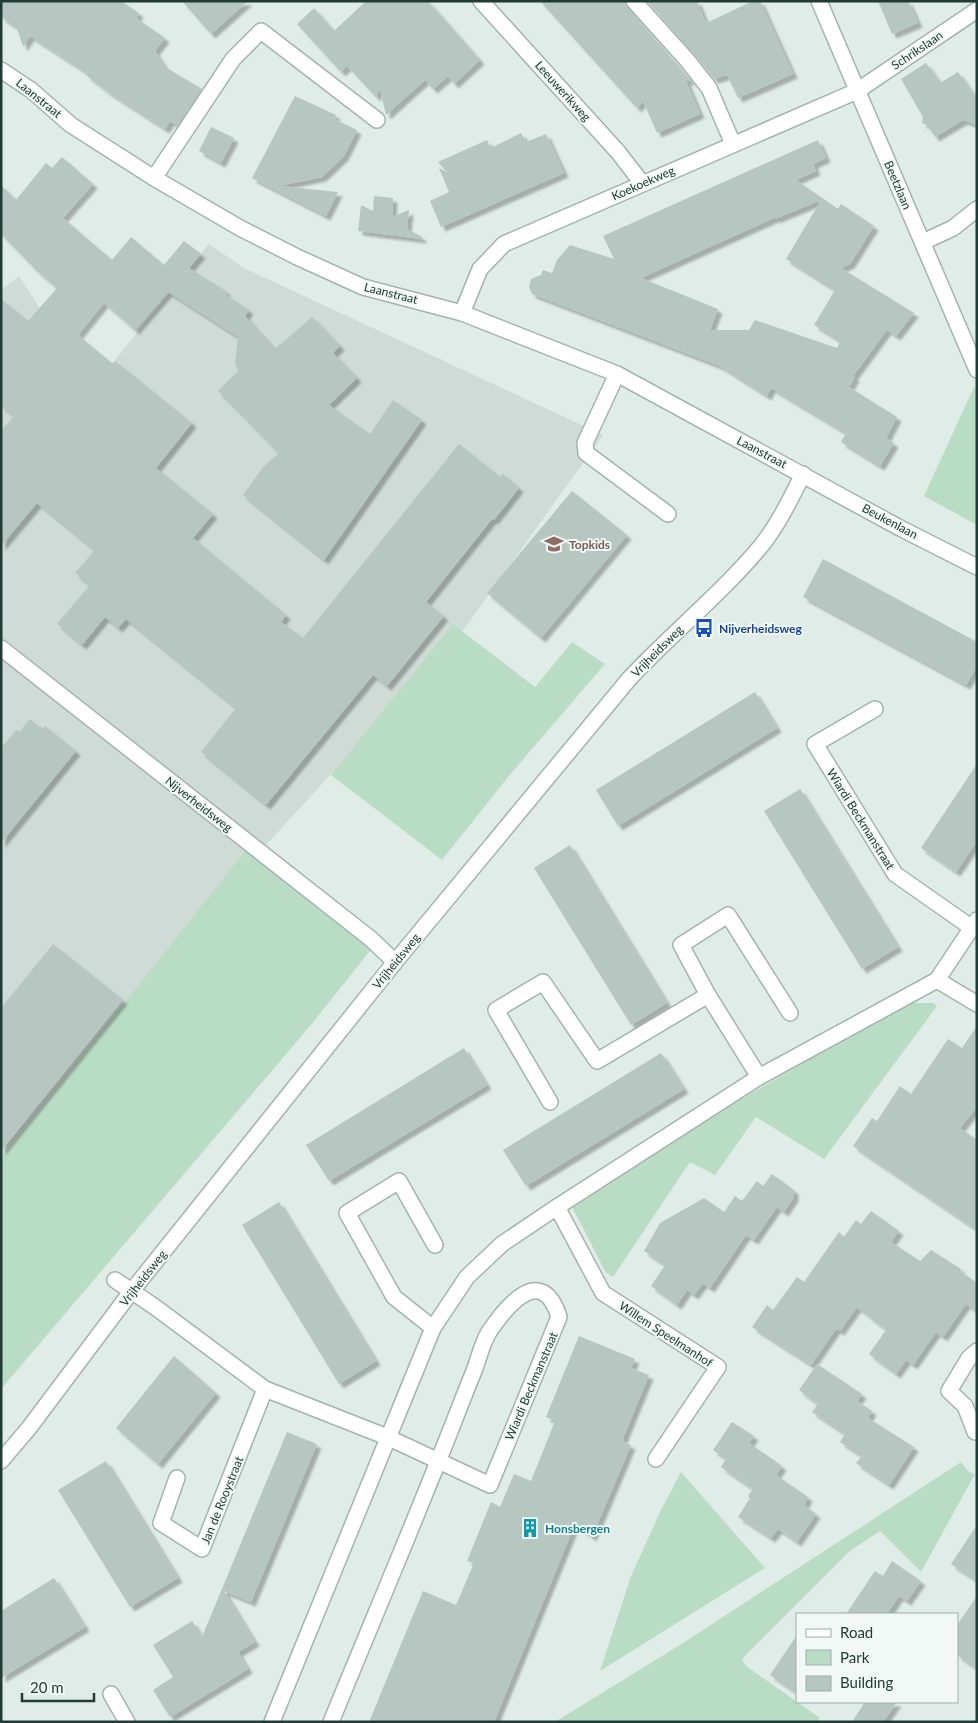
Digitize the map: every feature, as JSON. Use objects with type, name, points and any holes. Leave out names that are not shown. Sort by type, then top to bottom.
[{"type":"street","name":"Leeuwerikweg","points":[[481,1],[618,152],[642,184]]},
{"type":"street","points":[[634,1],[710,88],[733,144]]},
{"type":"street","name":"Beetzlaan","points":[[819,1],[977,370]]},
{"type":"street","name":"Schrikslaan","points":[[858,91],[977,10]]},
{"type":"street","points":[[154,178],[233,58],[261,31],[377,120]]},
{"type":"street","name":"Laanstraat","points":[[1,70],[31,90],[72,125],[154,178],[240,228],[296,257],[363,287],[462,313],[617,374],[803,474]]},
{"type":"street","name":"Koekoekweg","points":[[462,313],[480,269],[504,244],[858,91]]},
{"type":"street","points":[[923,242],[953,228],[977,209]]},
{"type":"street","points":[[617,374],[585,443],[586,454],[668,514]]},
{"type":"street","name":"Beukenlaan","points":[[803,474],[900,528],[977,567]]},
{"type":"street","name":"Vrijheidsweg","points":[[1,1461],[29,1428],[131,1292],[395,962],[629,678],[762,545],[803,474]]},
{"type":"street","name":"Nijverheidsweg","points":[[1,648],[371,939],[395,962]]},
{"type":"street","name":"Wiardi Beckmanstraat","points":[[272,1722],[433,1328],[467,1276],[502,1244],[759,1078],[937,980],[974,924],[895,874],[815,744],[875,709]]},
{"type":"street","points":[[759,1078],[708,995],[681,944],[728,915],[790,1013]]},
{"type":"street","points":[[937,980],[977,1004]]},
{"type":"street","points":[[550,1102],[496,1010],[543,982],[598,1061],[708,995]]},
{"type":"street","points":[[433,1328],[394,1297],[347,1213],[400,1181],[435,1245]]},
{"type":"street","name":"Willem Speelmanhof","points":[[557,1207],[603,1293],[718,1368],[656,1459]]},
{"type":"street","points":[[115,1280],[155,1307],[265,1389],[387,1437]]},
{"type":"street","name":"Wiardi Beckmanstraat","points":[[331,1722],[439,1460],[488,1334],[513,1301],[526,1293],[536,1291],[547,1295],[555,1304],[559,1317],[490,1485],[439,1460],[387,1437]]},
{"type":"street","points":[[976,1435],[965,1406],[949,1391],[969,1358],[977,1351]]},
{"type":"street","name":"Jan de Rooystraat","points":[[177,1478],[161,1523],[202,1549],[265,1389]]},
{"type":"street","points":[[111,1694],[128,1722]]},
{"type":"shaded area","points":[[209,244],[244,268],[603,435],[465,628],[244,869],[1,1175],[1,290],[19,276],[69,353],[101,377]]},
{"type":"green space","points":[[974,387],[977,392],[977,525],[924,496]]},
{"type":"green space","points":[[453,624],[535,687],[572,642],[605,664],[508,777],[442,860],[331,775]]},
{"type":"green space","points":[[246,850],[373,947],[310,1026],[1,1389],[1,1158]]},
{"type":"green space","points":[[907,1003],[933,1003],[937,1006],[824,1159],[756,1117],[715,1175],[690,1162],[613,1277],[606,1273],[570,1203],[724,1109]]},
{"type":"green space","points":[[961,1462],[968,1471],[975,1474],[921,1572],[880,1531],[850,1551],[742,1659],[746,1666],[796,1703],[820,1718],[818,1722],[555,1722],[683,1643]]},
{"type":"green space","points":[[681,1472],[765,1568],[600,1671],[631,1576],[660,1512]]},
{"type":"building","points":[[1,1],[121,1],[139,13],[136,18],[165,38],[155,51],[165,67],[202,89],[178,126],[170,121],[165,129],[108,92],[86,75],[87,73],[30,36],[23,47],[17,28],[1,17]]},
{"type":"building","points":[[182,1],[248,1],[211,34]]},
{"type":"building","points":[[366,1],[428,1],[480,60],[454,84],[448,76],[433,89],[425,80],[386,115],[380,89],[376,97],[347,66],[341,72],[297,24],[314,8],[334,31]]},
{"type":"building","points":[[540,1],[625,1],[627,7],[691,81],[686,81],[700,114],[657,133],[643,101],[637,108]]},
{"type":"building","points":[[647,1],[697,1],[706,23],[753,1],[760,1],[793,74],[738,98],[727,75],[714,79]]},
{"type":"building","points":[[878,1],[908,1],[918,23],[892,34]]},
{"type":"building","points":[[926,63],[940,83],[958,72],[974,95],[977,96],[977,125],[963,120],[935,137],[927,125],[922,123],[923,117],[901,79]]},
{"type":"building","points":[[295,96],[336,115],[334,119],[357,130],[344,156],[322,177],[279,186],[338,192],[326,216],[252,178]]},
{"type":"building","points":[[211,127],[234,138],[221,163],[199,151]]},
{"type":"building","points":[[521,133],[526,142],[546,134],[564,173],[441,227],[430,201],[449,192],[439,168],[448,173],[438,162],[487,140],[490,147],[492,145],[493,147]]},
{"type":"building","points":[[818,140],[826,158],[813,164],[816,171],[796,180],[838,209],[841,204],[874,226],[850,264],[841,268],[914,313],[896,336],[887,330],[853,376],[855,377],[849,387],[897,417],[886,438],[894,443],[880,466],[841,442],[846,433],[771,388],[767,396],[720,366],[532,294],[529,287],[531,279],[541,275],[543,270],[552,273],[557,260],[570,245],[614,259],[603,236]],"holes":[[[821,200],[786,259],[835,290],[814,325],[840,341],[837,348],[755,320],[749,330],[710,330],[718,309],[641,278],[776,217],[775,219]]]},
{"type":"building","points":[[62,157],[93,184],[63,218],[112,260],[131,237],[164,265],[184,241],[201,254],[189,268],[226,291],[225,294],[249,310],[245,316],[275,349],[312,317],[340,346],[333,353],[357,378],[329,405],[370,434],[393,400],[422,420],[324,560],[243,495],[263,467],[279,453],[218,391],[238,371],[235,363],[238,337],[168,292],[135,330],[104,303],[78,335],[113,364],[115,361],[192,423],[156,468],[213,514],[193,538],[286,615],[281,622],[303,638],[459,444],[500,477],[503,474],[519,488],[426,602],[444,616],[387,686],[373,675],[266,805],[201,752],[236,708],[126,619],[118,628],[105,617],[82,645],[57,624],[90,585],[75,573],[95,550],[37,503],[1,546],[1,431],[14,416],[1,406],[1,299],[28,321],[57,288],[37,271],[1,234],[1,185],[16,200],[46,163],[52,168]]},
{"type":"building","points":[[374,196],[393,198],[392,217],[409,210],[407,229],[422,237],[422,239],[358,231],[361,205],[373,211]]},
{"type":"building","points":[[572,491],[627,535],[541,638],[487,593]]},
{"type":"building","points":[[823,559],[977,642],[977,666],[966,685],[803,597]]},
{"type":"building","points":[[755,692],[777,728],[618,826],[596,790]]},
{"type":"building","points":[[30,719],[42,729],[45,726],[76,751],[1,843],[1,748],[16,730],[19,732]]},
{"type":"building","points":[[977,764],[977,841],[956,872],[921,848]]},
{"type":"building","points":[[800,789],[898,947],[862,969],[764,811]]},
{"type":"building","points":[[570,845],[667,1003],[631,1025],[534,868]]},
{"type":"building","points":[[53,944],[123,1000],[1,1151],[1,1008]]},
{"type":"building","points":[[977,1026],[977,1107],[960,1128],[977,1140],[977,1230],[853,1146],[872,1118],[877,1121],[900,1086],[911,1094],[948,1039],[962,1048]]},
{"type":"building","points":[[464,1048],[487,1085],[329,1181],[306,1145]]},
{"type":"building","points":[[661,1053],[684,1089],[526,1186],[503,1150]]},
{"type":"building","points":[[772,1174],[794,1190],[794,1197],[784,1212],[777,1207],[754,1240],[746,1235],[710,1288],[703,1283],[694,1295],[687,1290],[677,1305],[651,1286],[665,1265],[644,1251],[660,1223],[704,1198],[724,1212],[735,1196],[742,1201],[757,1181],[763,1186]]},
{"type":"building","points":[[279,1202],[376,1361],[339,1384],[242,1225]]},
{"type":"building","points":[[871,1211],[899,1231],[891,1242],[920,1261],[931,1250],[961,1269],[960,1271],[977,1283],[977,1311],[966,1304],[943,1337],[936,1332],[913,1365],[906,1360],[896,1374],[869,1354],[886,1330],[857,1307],[840,1331],[836,1329],[811,1365],[752,1327],[767,1305],[773,1310],[797,1277],[804,1282],[839,1232],[844,1237],[856,1220],[861,1224]]},
{"type":"building","name":"Honsbergen","points":[[579,1336],[635,1359],[631,1368],[649,1375],[622,1441],[631,1445],[592,1537],[575,1524],[494,1722],[369,1722],[423,1591],[456,1605],[474,1563],[467,1561],[491,1502],[500,1507],[514,1474],[531,1481],[555,1421],[546,1417]]},
{"type":"building","points":[[174,1356],[216,1393],[158,1464],[116,1428]]},
{"type":"building","points":[[817,1364],[862,1394],[857,1401],[872,1411],[868,1418],[914,1447],[889,1485],[856,1463],[862,1456],[840,1442],[845,1434],[812,1412],[818,1404],[799,1390]]},
{"type":"building","points":[[732,1422],[754,1436],[749,1443],[782,1466],[776,1475],[808,1497],[804,1505],[816,1514],[797,1542],[778,1529],[771,1538],[738,1517],[750,1498],[748,1496],[753,1489],[721,1467],[726,1459],[713,1450]]},
{"type":"building","points":[[287,1432],[317,1444],[251,1602],[224,1591],[255,1642],[238,1652],[248,1669],[170,1717],[153,1690],[173,1677],[153,1645],[192,1621],[202,1637]]},
{"type":"building","points":[[106,1461],[178,1578],[130,1607],[58,1490]]},
{"type":"building","points":[[977,1525],[977,1581],[951,1564]]},
{"type":"building","points":[[892,1561],[921,1581],[907,1601],[899,1596],[888,1613],[847,1613],[875,1571],[883,1576]]},
{"type":"building","points":[[54,1578],[85,1627],[1,1678],[1,1611]]},
{"type":"building","points":[[977,1596],[977,1669],[958,1656],[958,1624]]},
{"type":"building","points":[[796,1636],[796,1692],[770,1675]]},
{"type":"building","points":[[864,1703],[896,1703],[883,1722],[852,1722]]},
{"type":"place","name":"Topkids","points":[[554,544]]},
{"type":"place","name":"Nijverheidsweg","points":[[704,628]]},
{"type":"place","name":"Honsbergen","points":[[530,1528]]}]
